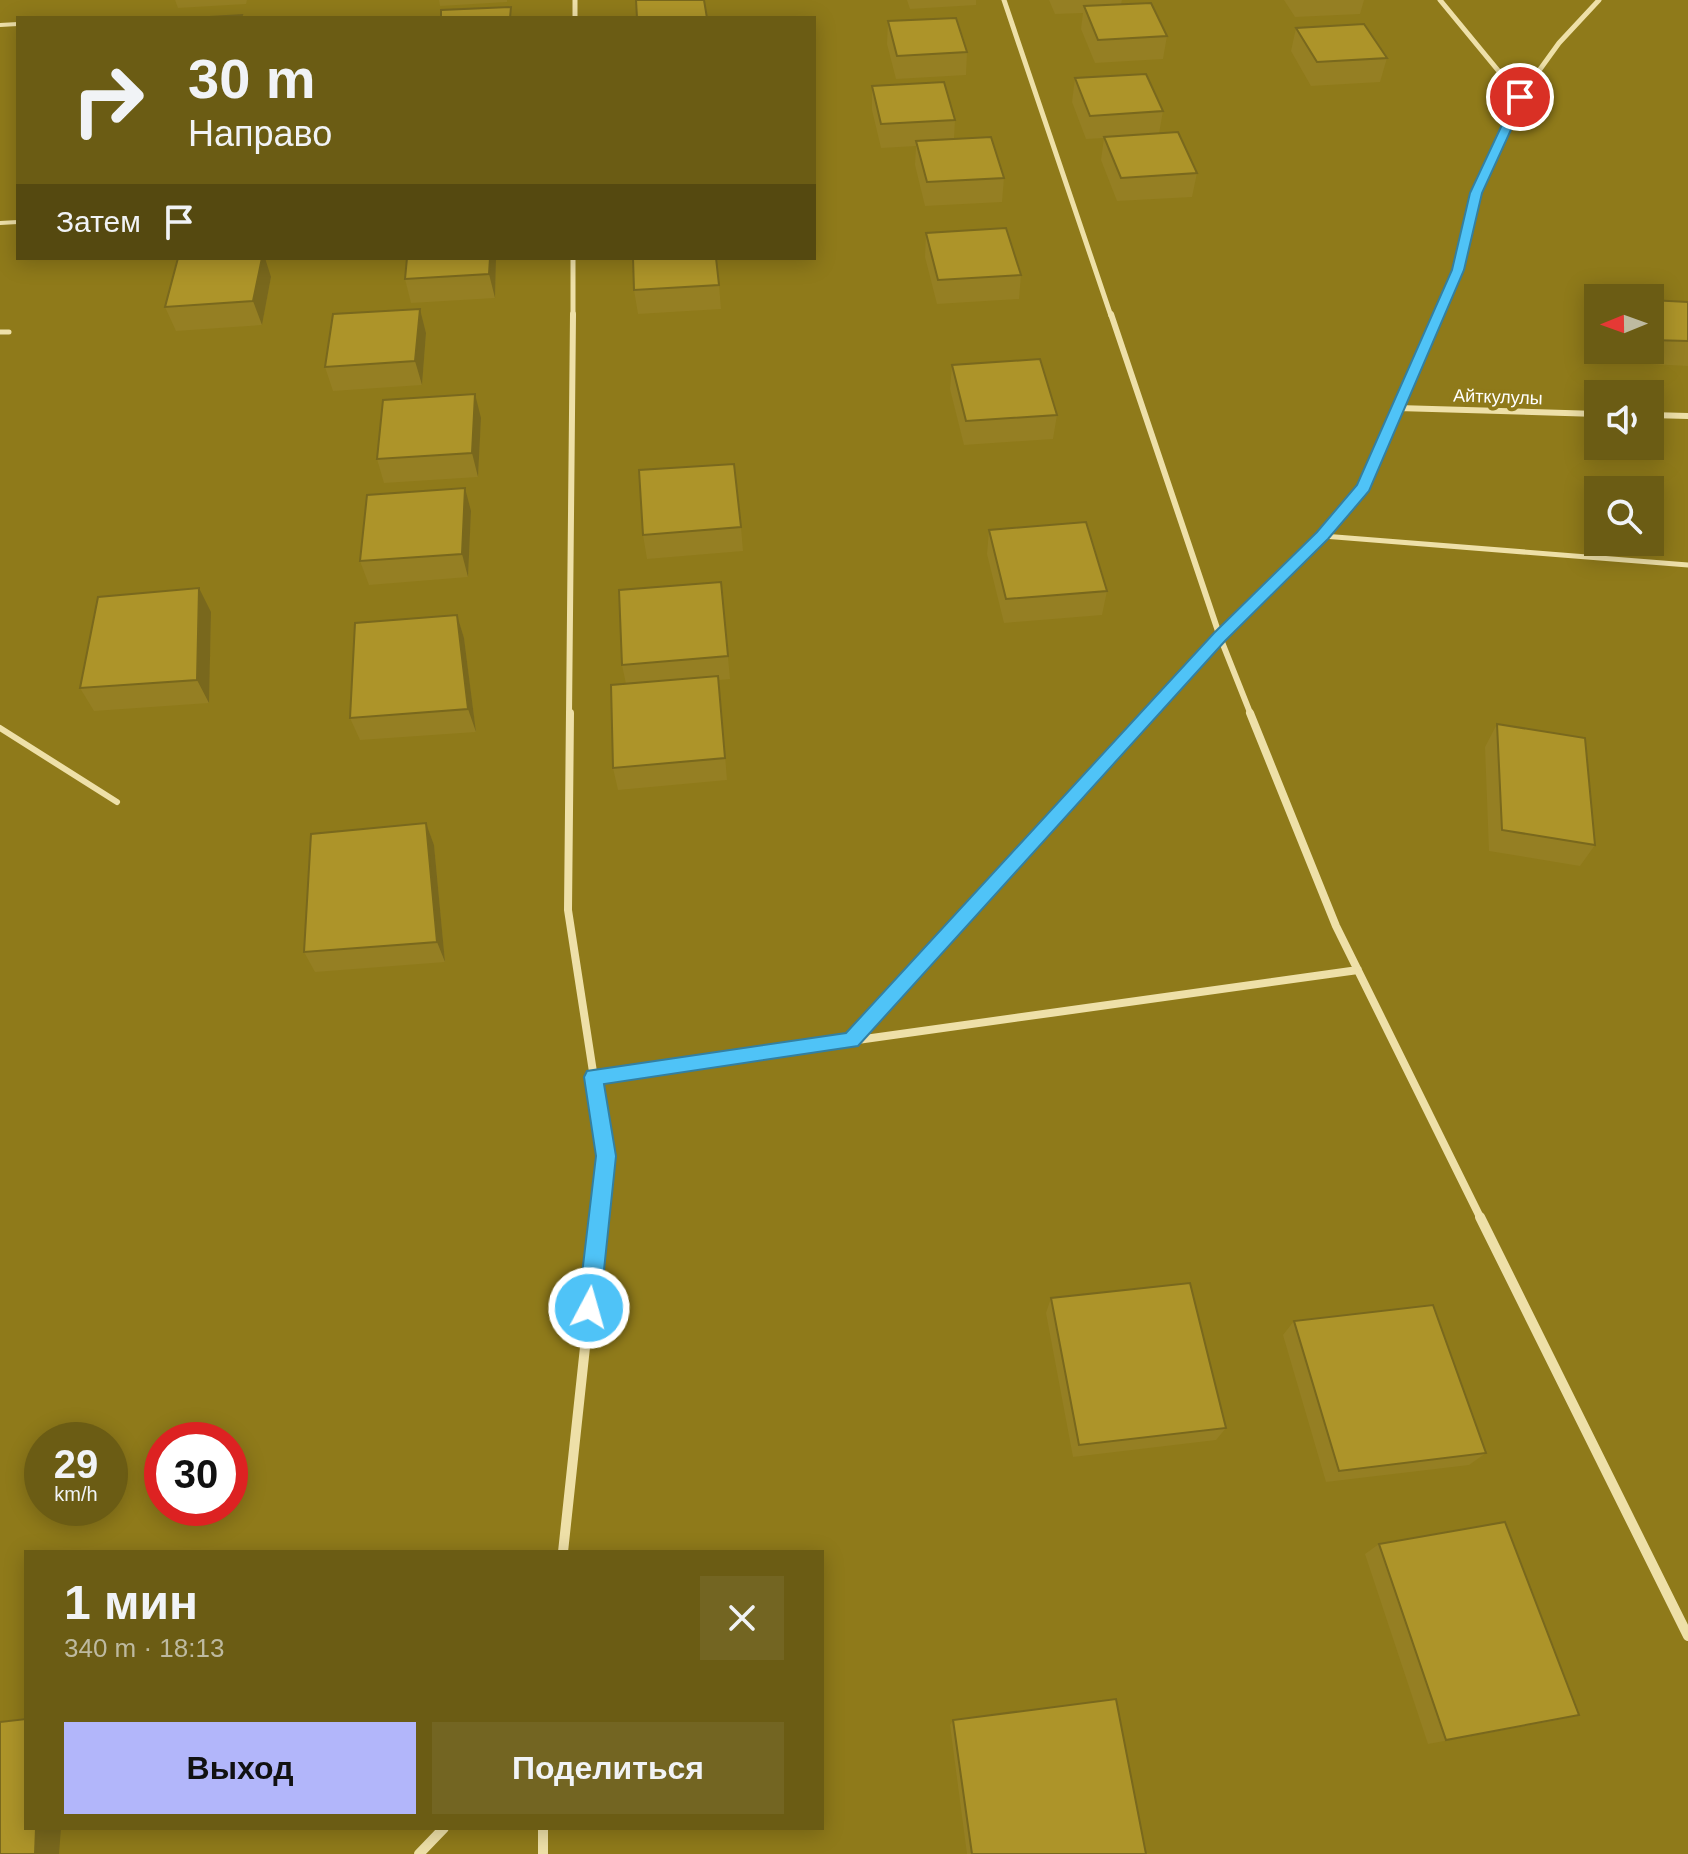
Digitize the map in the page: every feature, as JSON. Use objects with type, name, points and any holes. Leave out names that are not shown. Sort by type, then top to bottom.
[{"type":"street","points":[[1004,0],[1220,637],[1336,926],[1688,1636]]},
{"type":"street","points":[[1440,0],[1520,97]]},
{"type":"street","points":[[851,1040],[1220,637],[1323,536],[1363,487],[1458,270],[1476,193],[1520,97],[1559,43],[1599,0]]},
{"type":"street","points":[[563,1550],[606,1156],[568,910],[573,260]]},
{"type":"street","name":"Айткулулы","points":[[1398,408],[1584,414]]},
{"type":"street","points":[[1664,415],[1688,416]]},
{"type":"street","points":[[593,1077],[1358,970]]},
{"type":"street","points":[[419,1854],[442,1830]]},
{"type":"street","points":[[543,1830],[543,1854]]},
{"type":"lane","points":[[0,332],[9,332]]},
{"type":"lane","points":[[1323,536],[1688,565]]},
{"type":"lane","points":[[0,728],[117,802]]},
{"type":"building","points":[[636,0],[704,0],[707,16],[637,16]]},
{"type":"building","points":[[1151,3],[1167,36],[1098,40],[1084,6]]},
{"type":"building","points":[[511,7],[510,16],[441,16],[441,10]]},
{"type":"building","points":[[956,18],[967,52],[897,56],[888,21]]},
{"type":"building","points":[[1364,24],[1387,58],[1317,62],[1296,28]]},
{"type":"building","points":[[1146,74],[1163,111],[1090,116],[1075,78]]},
{"type":"building","points":[[944,82],[955,120],[881,124],[872,86]]},
{"type":"building","points":[[1178,132],[1197,173],[1121,178],[1104,137]]},
{"type":"building","points":[[991,137],[1004,178],[927,182],[916,141]]},
{"type":"building","points":[[1006,228],[1021,275],[938,280],[926,233]]},
{"type":"building","points":[[177,260],[262,260],[253,301],[165,307]]},
{"type":"building","points":[[407,260],[490,260],[489,274],[405,279]]},
{"type":"building","points":[[633,260],[716,260],[719,285],[634,290]]},
{"type":"building","points":[[1664,301],[1688,302],[1688,341],[1664,340]]},
{"type":"building","points":[[420,309],[415,361],[325,367],[333,314]]},
{"type":"building","points":[[1040,359],[1057,415],[966,421],[952,365]]},
{"type":"building","points":[[475,394],[472,453],[377,459],[383,400]]},
{"type":"building","points":[[734,464],[741,527],[643,535],[639,470]]},
{"type":"building","points":[[465,488],[462,554],[360,561],[367,495]]},
{"type":"building","points":[[1086,522],[1107,591],[1006,599],[989,530]]},
{"type":"building","points":[[721,582],[728,656],[622,665],[619,590]]},
{"type":"building","points":[[199,588],[197,680],[80,688],[98,597]]},
{"type":"building","points":[[457,615],[468,709],[350,718],[355,623]]},
{"type":"building","points":[[718,676],[725,758],[613,768],[611,685]]},
{"type":"building","points":[[1497,724],[1585,738],[1595,845],[1502,830]]},
{"type":"building","points":[[426,823],[437,942],[304,952],[311,834]]},
{"type":"building","points":[[1190,1283],[1226,1428],[1079,1445],[1051,1298]]},
{"type":"building","points":[[1433,1305],[1486,1453],[1339,1471],[1294,1321]]},
{"type":"building","points":[[1505,1522],[1579,1715],[1446,1740],[1379,1544]]},
{"type":"building","points":[[1116,1699],[1146,1854],[972,1854],[953,1720]]},
{"type":"building","points":[[24,1719],[24,1830],[36,1830],[35,1854],[0,1854],[0,1722]]},
{"type":"route","points":[[589,1308],[606,1156],[593,1077],[851,1040],[1220,637],[1323,536],[1363,487],[1458,270],[1476,193],[1520,97]]}]
